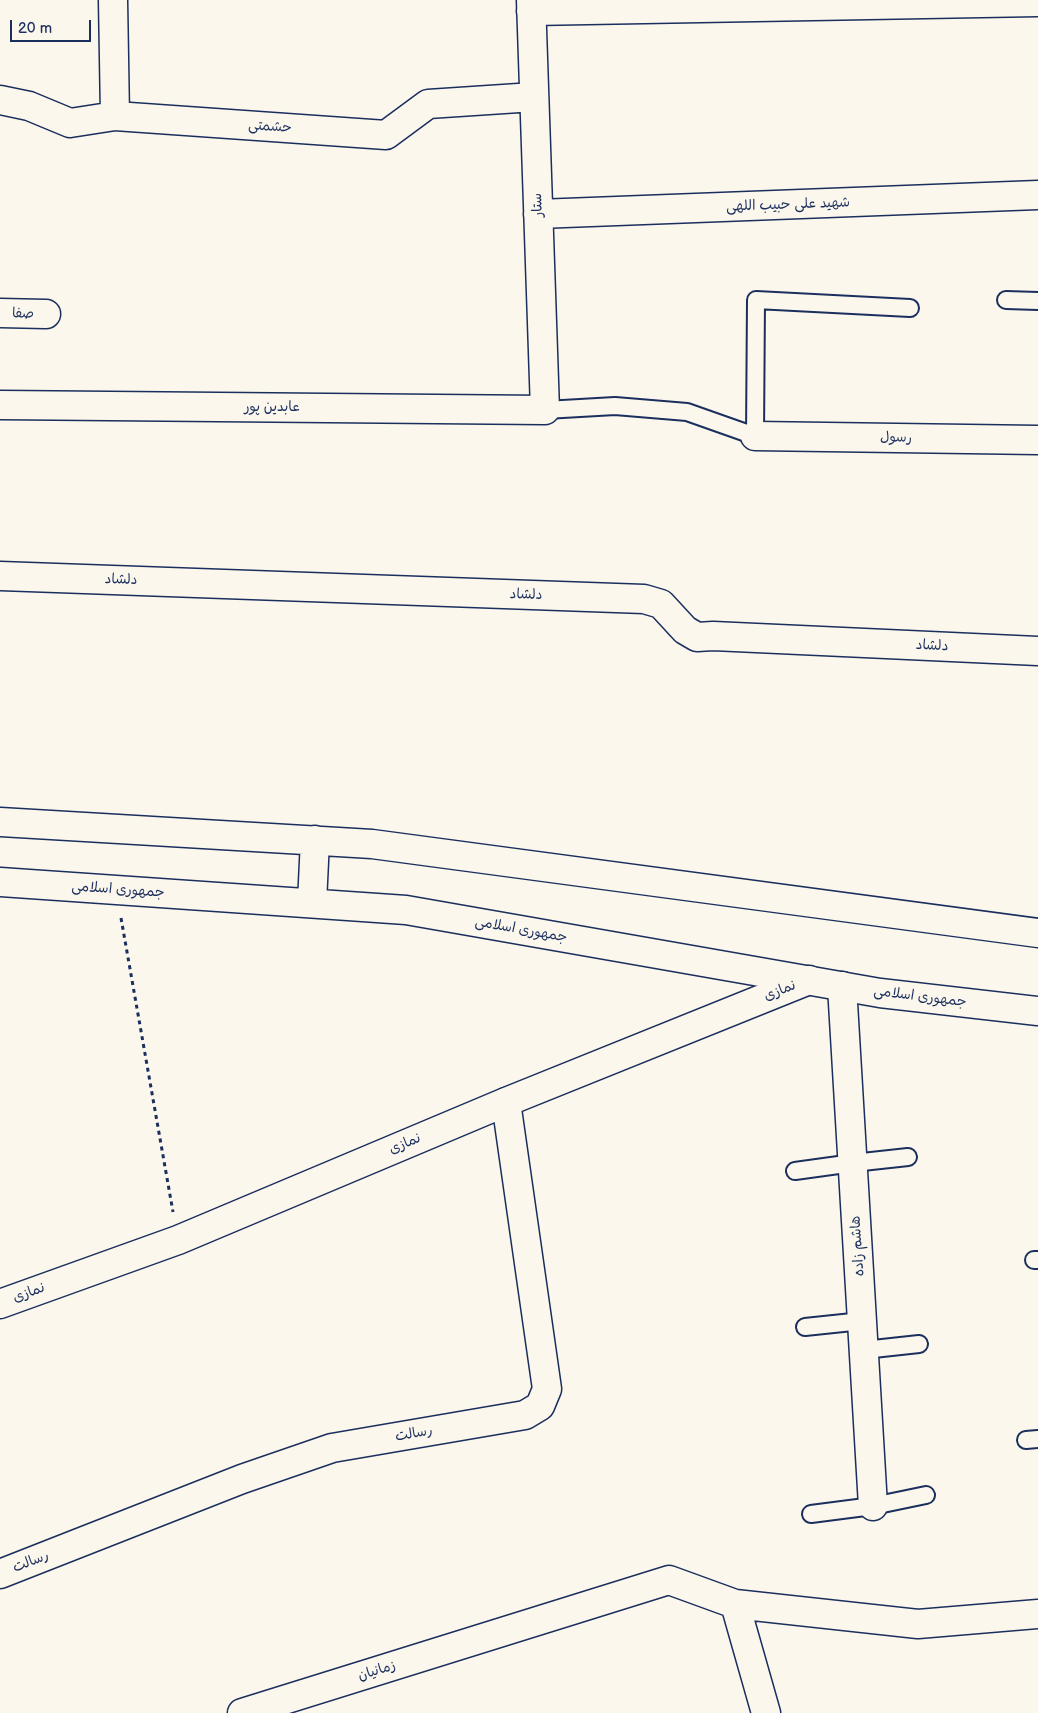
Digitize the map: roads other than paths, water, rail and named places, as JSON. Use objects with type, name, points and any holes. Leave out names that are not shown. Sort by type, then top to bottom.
[{"type":"street","points":[[114,0],[115,116]]},
{"type":"street","points":[[531,6],[1038,2]]},
{"type":"street","name":"ستار","points":[[531,6],[545,410]]},
{"type":"street","name":"حشمتی","points":[[0,100],[29,106],[70,123],[115,116],[386,135],[428,104],[534,97]]},
{"type":"street","name":"شهید علی حبیب اللهی","points":[[538,214],[1038,195]]},
{"type":"street","name":"صفا","points":[[0,313],[46,314]]},
{"type":"street","name":"عابدین پور","points":[[0,405],[545,410]]},
{"type":"street","name":"رسول","points":[[755,436],[1038,440]]},
{"type":"street","name":"دلشاد","points":[[0,576],[644,599],[661,604],[685,630],[697,637],[713,636],[1038,651]]},
{"type":"street","points":[[0,822],[382,845],[1038,933]]},
{"type":"street","points":[[312,903],[315,840]]},
{"type":"street","name":"جمهوری اسلامی","points":[[0,882],[406,910],[842,986],[1038,1011]]},
{"type":"street","name":"نمازی","points":[[0,1304],[178,1240],[506,1102],[809,980]]},
{"type":"street","name":"هاشم زاده","points":[[842,986],[873,1506]]},
{"type":"street","name":"رسالت","points":[[0,1574],[242,1479],[332,1448],[525,1414],[540,1406],[546,1389],[506,1102]]},
{"type":"street","name":"زمانیان","points":[[242,1713],[669,1580],[735,1604],[918,1624],[1038,1614]]},
{"type":"street","points":[[735,1604],[766,1713]]},
{"type":"lane","points":[[545,410],[614,406],[687,412],[755,436],[756,300],[910,308]]},
{"type":"lane","points":[[1006,300],[1038,301]]},
{"type":"lane","points":[[795,1172],[908,1157]]},
{"type":"lane","points":[[805,1327],[862,1321]]},
{"type":"lane","points":[[864,1350],[919,1344]]},
{"type":"lane","points":[[811,1514],[873,1506],[926,1496]]}]
